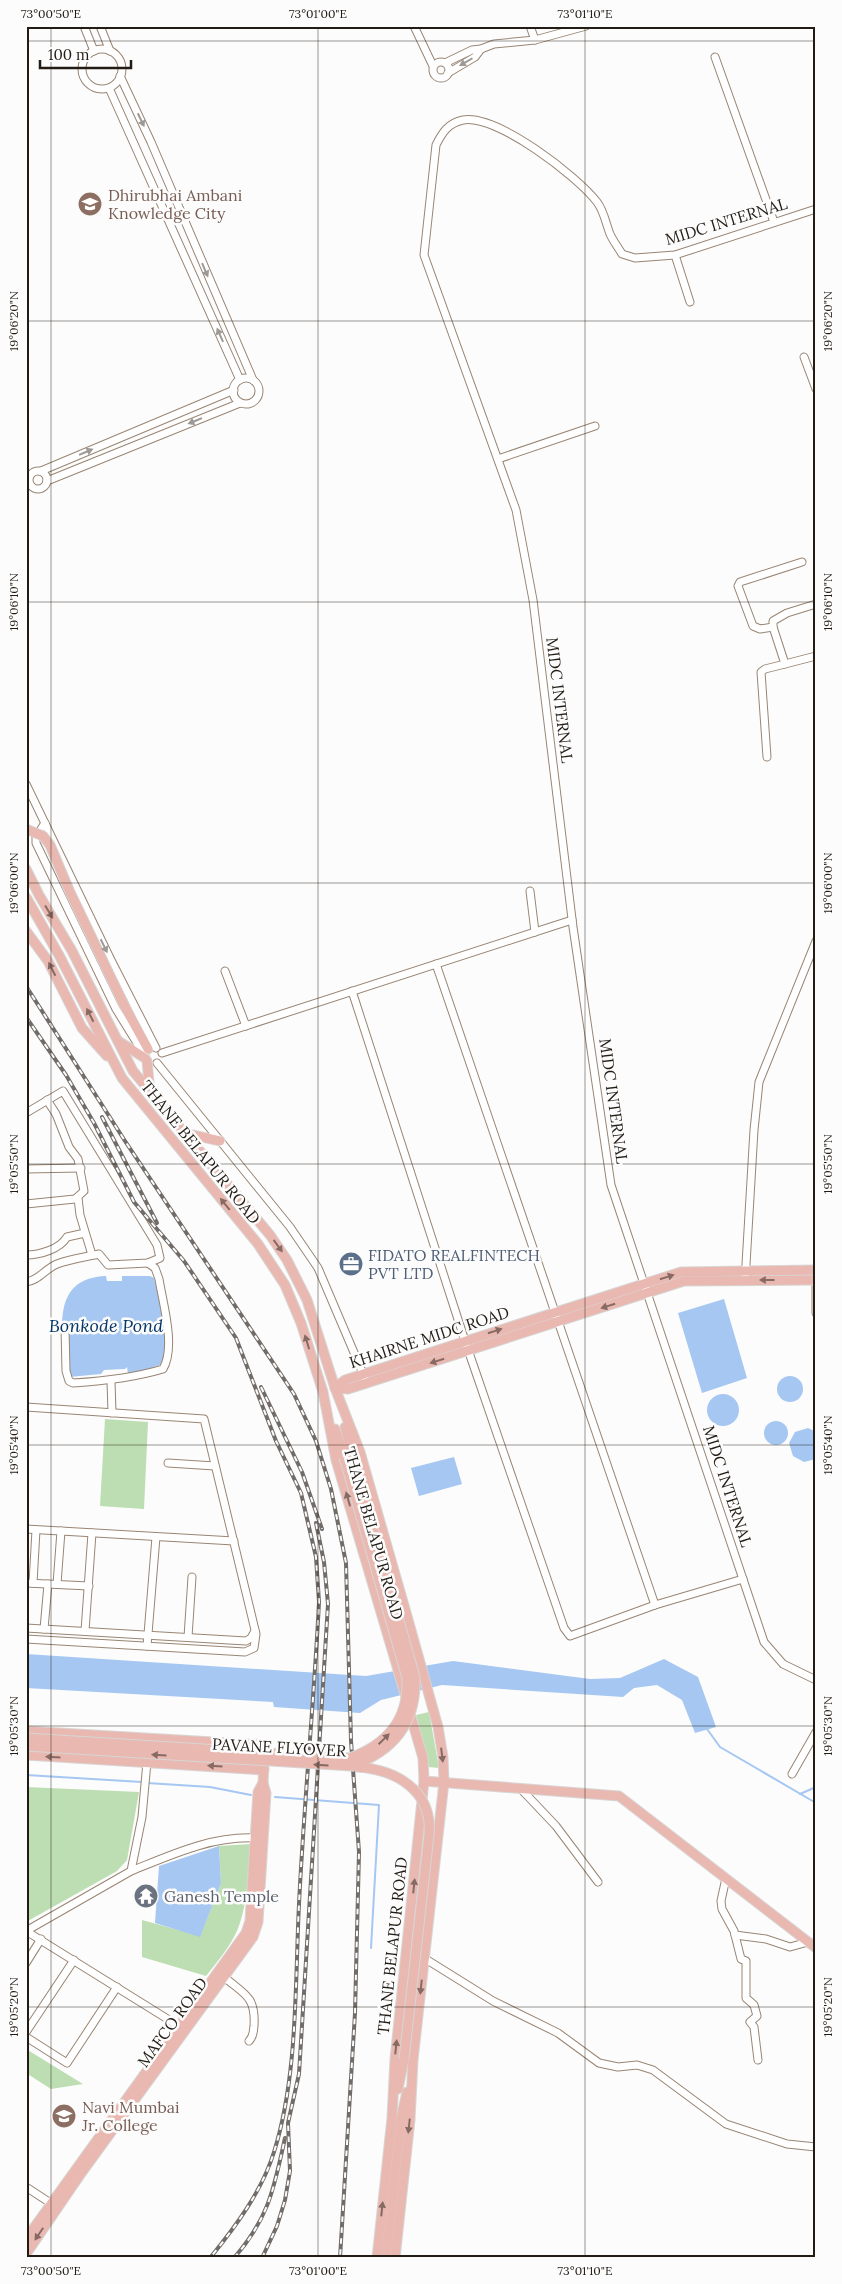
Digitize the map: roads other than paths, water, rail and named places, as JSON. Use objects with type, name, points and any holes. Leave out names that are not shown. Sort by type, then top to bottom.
[{"type":"main road","points":[[26,829],[42,836],[50,845],[66,884],[124,1005],[151,1054],[150,1092]]},
{"type":"main road","name":"THANE BELAPUR ROAD","points":[[26,869],[72,952],[133,1071],[288,1260],[307,1300],[335,1388],[360,1452],[419,1657],[443,1757],[444,1782],[424,1958],[408,2059]]},
{"type":"main road","name":"THANE BELAPUR ROAD","points":[[26,897],[60,957],[122,1078],[258,1244],[274,1267],[294,1304],[323,1392],[336,1460],[423,1758],[424,1781],[395,2058],[397,2119],[377,2258]]},
{"type":"main road","points":[[26,931],[48,961],[82,1028],[115,1065]]},
{"type":"main road","points":[[118,1041],[151,1054]]},
{"type":"main road","points":[[184,1133],[220,1141]]},
{"type":"main road","name":"KHAIRNE MIDC ROAD","points":[[335,1388],[348,1389],[684,1282],[816,1270]]},
{"type":"main road","name":"KHAIRNE MIDC ROAD","points":[[335,1388],[344,1380],[363,1373],[681,1272],[816,1280]]},
{"type":"main road","name":"PAVANE FLYOVER","points":[[26,1738],[350,1758],[379,1744],[389,1735],[406,1701],[407,1678],[348,1456],[335,1388]]},
{"type":"main road","name":"PAVANE FLYOVER","points":[[26,1746],[351,1766],[369,1760],[395,1740],[410,1716],[416,1691],[413,1666],[348,1456],[323,1392]]},
{"type":"main road","name":"MAFCO ROAD","points":[[26,1731],[265,1746],[263,1783],[266,1793],[257,1929],[224,1977],[182,2028]]},
{"type":"main road","points":[[26,1755],[264,1770]]},
{"type":"main road","points":[[351,1766],[380,1769],[403,1780],[421,1798],[428,1816],[429,1829],[408,2059],[397,2119],[386,2258]]},
{"type":"main road","points":[[424,1781],[619,1796],[812,1945]]},
{"type":"main road","name":"MAFCO ROAD","points":[[26,2239],[54,2205],[182,2028],[249,1927],[258,1792],[263,1783]]},
{"type":"main road","points":[[395,2258],[410,2120],[408,2059]]},
{"type":"main road","name":"MAFCO ROAD","points":[[26,2254],[54,2205]]},
{"type":"street","points":[[84,26],[94,51]]},
{"type":"street","points":[[100,26],[110,51]]},
{"type":"street","points":[[414,26],[433,66],[434,74],[438,78],[445,77],[448,72],[475,57],[481,50],[494,44],[535,40],[586,26]]},
{"type":"street","points":[[530,26],[535,40]]},
{"type":"street","points":[[561,34],[569,26]]},
{"type":"street","points":[[433,66],[440,62],[445,63],[472,50],[481,50]]},
{"type":"street","points":[[110,88],[94,88],[83,76],[82,65],[84,59],[94,51],[110,51],[115,54],[121,64],[120,76],[151,142],[253,380],[259,388],[258,396],[252,402],[240,403],[47,481],[42,488],[29,489],[28,477],[33,472],[41,471],[234,390],[240,380],[247,378],[253,380]]},
{"type":"street","points":[[715,56],[774,222]]},
{"type":"street","points":[[445,63],[448,67],[448,72]]},
{"type":"street","points":[[110,88],[120,76]]},
{"type":"street","points":[[110,88],[240,380]]},
{"type":"street","name":"MIDC INTERNAL","points":[[816,209],[675,255],[635,258],[622,254],[611,236],[598,204],[581,184],[528,144],[499,128],[472,120],[462,120],[444,129],[436,145],[424,255],[516,510],[532,600],[572,920],[611,1184],[764,1642],[783,1664],[816,1680]]},
{"type":"street","points":[[675,255],[690,302]]},
{"type":"street","points":[[804,357],[816,389]]},
{"type":"street","points":[[234,390],[235,397],[240,403]]},
{"type":"street","points":[[498,459],[595,426]]},
{"type":"street","points":[[41,471],[46,475],[47,481]]},
{"type":"street","points":[[772,627],[760,629],[752,626],[738,586],[740,582],[802,562]]},
{"type":"street","points":[[785,664],[772,627],[773,621],[816,604]]},
{"type":"street","points":[[767,757],[761,672],[765,669],[816,656]]},
{"type":"street","points":[[26,784],[45,823],[151,1054],[152,1064],[157,1063],[161,1059],[151,1054],[116,1009],[36,843],[36,837],[45,823]]},
{"type":"street","points":[[530,890],[535,932]]},
{"type":"street","points":[[151,1054],[246,1026],[572,920]]},
{"type":"street","points":[[746,1276],[754,1122],[759,1082],[814,952],[816,941]]},
{"type":"street","points":[[436,964],[655,1605]]},
{"type":"street","points":[[226,971],[246,1026]]},
{"type":"street","points":[[352,991],[465,1341],[564,1628],[570,1636],[655,1605],[743,1579]]},
{"type":"street","points":[[157,1063],[290,1227],[318,1268],[367,1383]]},
{"type":"street","points":[[26,1113],[63,1091],[83,1120],[111,1172],[157,1245],[160,1258],[148,1264],[108,1265],[100,1254],[92,1255],[58,1264],[43,1272],[32,1281],[26,1282]]},
{"type":"street","points":[[26,1204],[78,1198],[84,1191],[78,1159],[70,1147],[56,1114],[47,1100]]},
{"type":"street","points":[[26,1169],[81,1168]]},
{"type":"street","points":[[78,1198],[80,1216],[92,1255]]},
{"type":"street","points":[[26,1255],[38,1255],[64,1242],[67,1237],[85,1233]]},
{"type":"street","points":[[65,1328],[66,1372],[69,1381],[73,1383],[111,1381],[140,1376],[163,1369],[167,1362],[169,1347],[159,1279],[155,1268],[148,1264]]},
{"type":"street","points":[[816,1280],[816,1313]]},
{"type":"street","points":[[111,1381],[112,1413]]},
{"type":"street","points":[[26,1407],[204,1419],[256,1629],[254,1646],[248,1651],[26,1639]]},
{"type":"street","points":[[168,1463],[215,1466]]},
{"type":"street","points":[[26,1529],[234,1541]]},
{"type":"street","points":[[36,1530],[29,1583],[89,1586]]},
{"type":"street","points":[[57,1584],[60,1531]]},
{"type":"street","points":[[85,1631],[92,1533]]},
{"type":"street","points":[[148,1646],[156,1537]]},
{"type":"street","points":[[188,1637],[192,1577]]},
{"type":"street","points":[[44,1629],[48,1584]]},
{"type":"street","points":[[26,1628],[246,1640],[251,1638],[256,1629]]},
{"type":"street","points":[[792,1774],[816,1732]]},
{"type":"street","points":[[131,1871],[146,1790],[147,1762]]},
{"type":"street","points":[[520,1788],[556,1826],[598,1882]]},
{"type":"street","points":[[26,1931],[131,1871],[171,1854],[215,1840],[255,1838]]},
{"type":"street","points":[[726,1878],[721,1901],[722,1909],[735,1935],[741,1959],[746,1961],[746,1998],[754,2006],[757,2016],[750,2022],[754,2026],[758,2060]]},
{"type":"street","points":[[26,1931],[182,2028]]},
{"type":"street","points":[[735,1935],[766,1938],[790,1946],[812,1945]]},
{"type":"street","points":[[26,1963],[41,1939]]},
{"type":"street","points":[[424,1958],[492,2000],[558,2034],[599,2063],[618,2067],[637,2065],[653,2070],[726,2124],[787,2144],[816,2147]]},
{"type":"street","points":[[26,2032],[74,1960]]},
{"type":"street","points":[[224,1977],[251,2000],[254,2016],[253,2036],[249,2041]]},
{"type":"street","points":[[26,2037],[68,2063],[117,1987]]},
{"type":"street","points":[[26,2187],[54,2205]]},
{"type":"water","name":"Bonkode Pond","points":[[106,1276],[107,1281],[122,1281],[122,1276],[150,1276],[154,1278],[165,1332],[162,1364],[138,1373],[128,1374],[127,1367],[125,1369],[104,1370],[101,1374],[69,1377],[66,1371],[62,1324],[68,1297],[76,1286],[88,1279]]},
{"type":"water","points":[[724,1299],[747,1378],[702,1393],[678,1313]]},
{"type":"water","points":[[790,1376],[799,1380],[803,1389],[799,1398],[790,1402],[781,1398],[777,1389],[781,1380]]},
{"type":"water","points":[[723,1394],[729,1395],[734,1399],[738,1404],[738,1416],[734,1421],[729,1425],[723,1426],[717,1425],[712,1421],[708,1416],[707,1410],[708,1404],[712,1399],[717,1395]]},
{"type":"water","points":[[776,1421],[785,1424],[788,1433],[785,1442],[776,1445],[767,1442],[764,1433],[767,1424]]},
{"type":"water","points":[[808,1428],[816,1432],[816,1459],[804,1462],[793,1456],[789,1443],[795,1432]]},
{"type":"water","points":[[454,1457],[462,1484],[419,1496],[411,1468]]},
{"type":"water","points":[[26,1654],[366,1676],[453,1661],[590,1679],[620,1678],[664,1659],[698,1677],[716,1727],[695,1733],[682,1700],[657,1685],[634,1688],[623,1697],[442,1685],[381,1700],[360,1713],[274,1707],[273,1702],[26,1688]]},
{"type":"water","points":[[219,1846],[221,1883],[200,1937],[155,1923],[159,1866]]},
{"type":"waterway","points":[[707,1729],[720,1747],[816,1803]]},
{"type":"waterway","points":[[26,1775],[142,1782]]},
{"type":"waterway","points":[[147,1783],[210,1787],[251,1795]]},
{"type":"waterway","points":[[800,1794],[816,1787]]},
{"type":"waterway","points":[[275,1797],[379,1805],[371,1948]]},
{"type":"railway","points":[[26,986],[125,1141],[294,1394],[316,1441],[331,1489],[346,1563],[351,1741],[359,1852],[355,2013],[340,2258]]},
{"type":"railway","points":[[26,1017],[66,1075],[94,1123],[134,1202],[184,1261],[236,1338],[276,1441],[301,1493],[316,1557],[319,1602],[301,1866],[294,2029],[287,2092],[282,2123],[263,2181],[239,2221],[210,2258]]},
{"type":"railway","points":[[102,1117],[157,1223]]},
{"type":"railway","points":[[261,1387],[302,1472],[322,1529]]},
{"type":"railway","points":[[262,2258],[277,2226],[285,2200],[290,2171],[288,2123],[299,2074],[328,1604],[324,1562],[316,1523]]},
{"type":"railway","points":[[234,2258],[263,2216],[273,2187],[285,2138]]},
{"type":"place","name":"Dhirubhai Ambani Knowledge City","points":[[90,204]]},
{"type":"place","name":"FIDATO REALFINTECH PVT LTD","points":[[351,1264]]},
{"type":"place","name":"Ganesh Temple","points":[[146,1896]]},
{"type":"place","name":"Navi Mumbai Jr. College","points":[[64,2116]]}]
